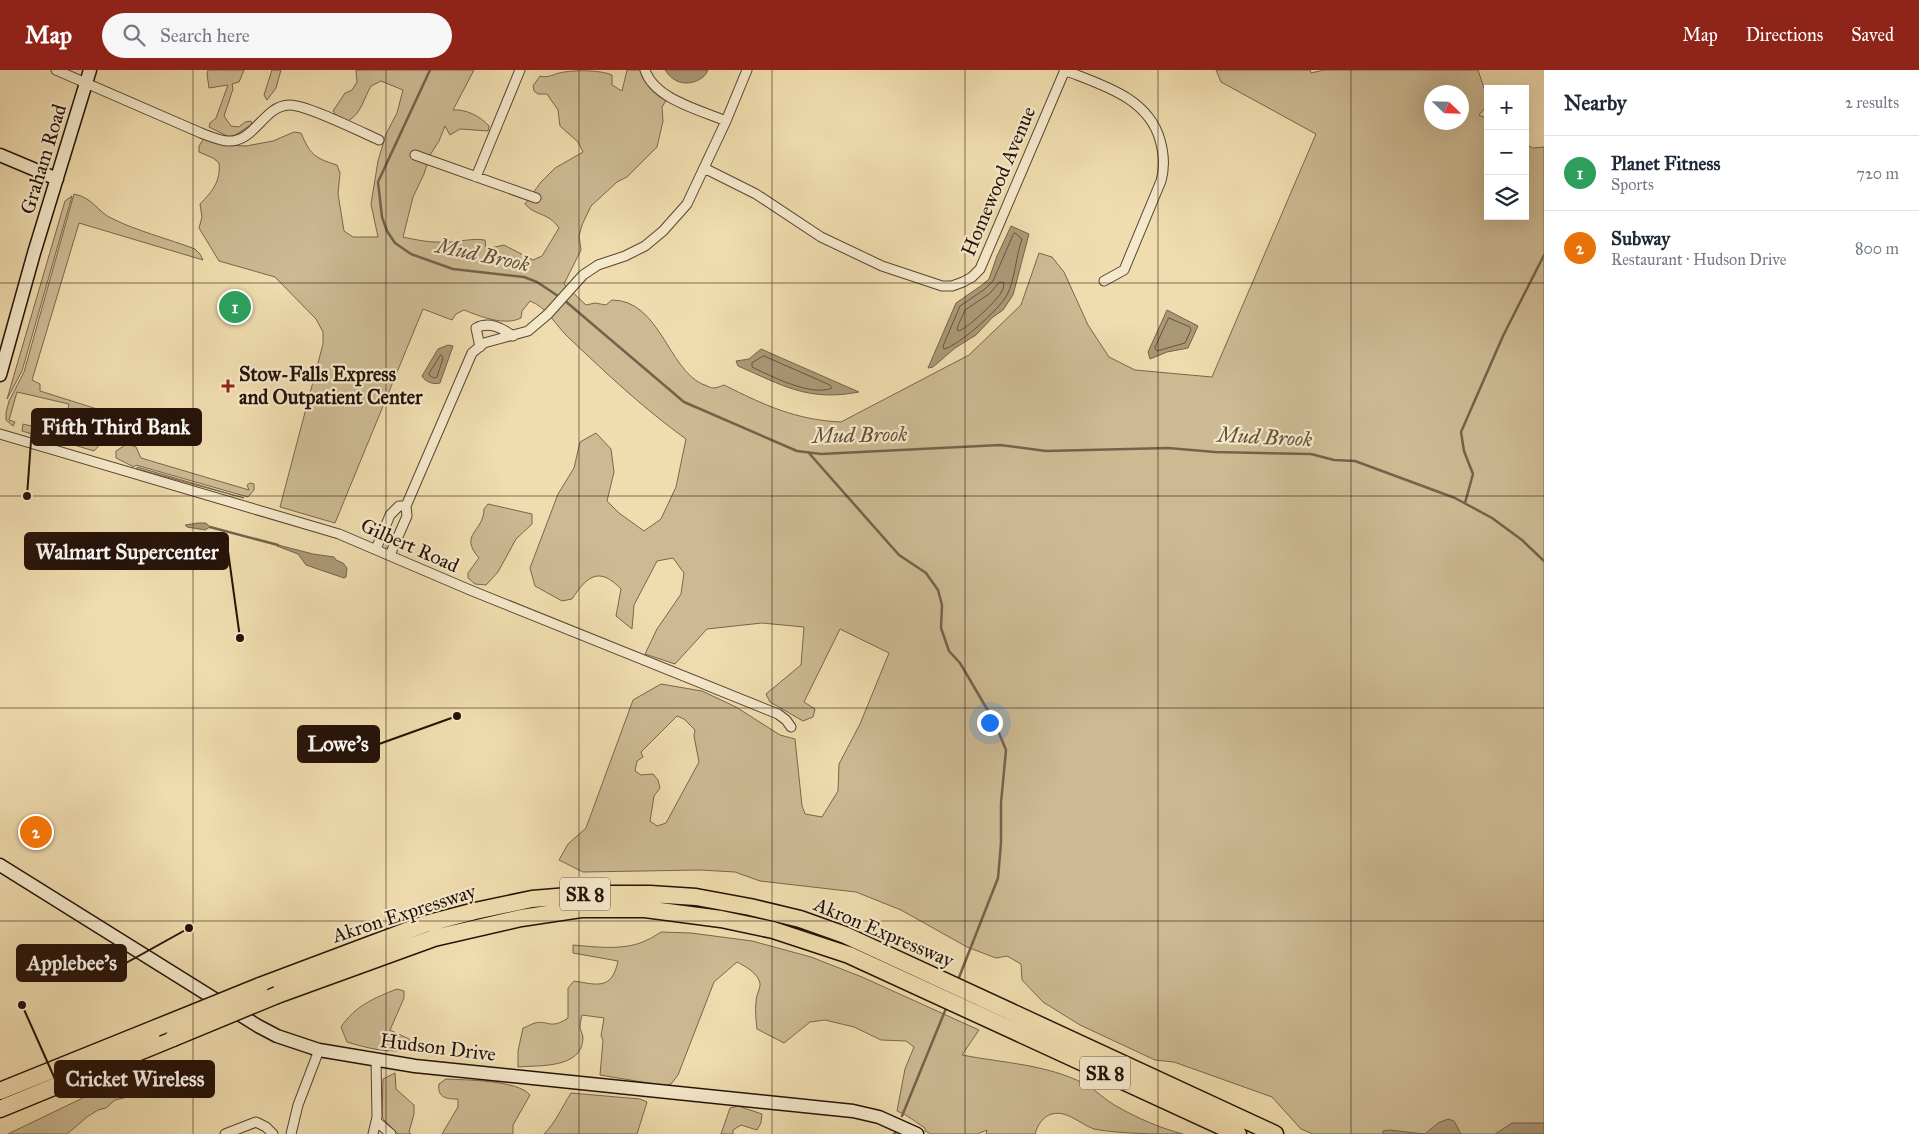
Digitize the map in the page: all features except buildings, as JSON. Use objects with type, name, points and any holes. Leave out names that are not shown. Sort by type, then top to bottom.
[{"type":"highway","name":"Akron Expressway","points":[[0,1091],[260,986],[425,924],[532,899],[593,894],[650,894],[696,897],[750,907],[800,918],[845,935],[909,973],[1013,1022],[1238,1134]]},
{"type":"highway","name":"Akron Expressway","points":[[0,1109],[277,995],[434,938],[521,918],[581,909],[645,909],[720,919],[808,941],[909,973]]},
{"type":"highway","name":"Akron Expressway","points":[[1013,1022],[1275,1134]]},
{"type":"highway","points":[[0,1080],[63,1066]]},
{"type":"street","points":[[56,70],[88,76],[201,133],[226,141],[240,139],[247,135],[277,108],[287,105],[294,105],[309,110],[379,140]]},
{"type":"street","points":[[476,177],[520,70]]},
{"type":"street","points":[[645,70],[647,76],[657,89],[668,97],[726,121]]},
{"type":"street","points":[[390,556],[406,516],[406,506],[472,353],[484,344],[528,331],[544,319],[583,275],[598,265],[625,256],[644,246],[663,230],[686,204],[726,121],[747,70]]},
{"type":"street","points":[[1065,70],[1113,90],[1137,105],[1153,122],[1162,145],[1164,170],[1161,181],[1124,270],[1104,281]]},
{"type":"street","name":"Homewood Avenue","points":[[704,168],[756,194],[821,237],[855,254],[882,266],[928,282],[942,286],[952,286],[972,277],[980,269],[1065,70]]},
{"type":"street","name":"Graham Road","points":[[0,375],[88,76]]},
{"type":"street","points":[[0,155],[57,179]]},
{"type":"street","points":[[415,155],[536,198]]},
{"type":"street","points":[[480,347],[476,328],[480,326],[494,326],[505,330],[513,336]]},
{"type":"street","name":"Gilbert Road","points":[[0,434],[311,524],[339,534],[470,590],[778,714],[791,727]]},
{"type":"street","points":[[376,549],[393,511],[400,506],[406,506]]},
{"type":"street","name":"Hudson Drive","points":[[0,865],[258,1026],[277,1036],[320,1050],[424,1067],[490,1072],[853,1111],[879,1117],[917,1134]]},
{"type":"street","points":[[291,1134],[298,1105],[320,1050]]},
{"type":"street","points":[[373,1134],[376,1122],[376,1059]]},
{"type":"street","points":[[224,1134],[256,1122],[266,1127],[273,1134]]},
{"type":"street","points":[[376,1122],[391,1134]]},
{"type":"shaded area","points":[[208,70],[244,70],[239,82],[232,84],[233,89],[224,116],[231,126],[239,127],[245,122],[251,121],[252,124],[231,138],[209,127],[210,123],[216,118],[228,85],[209,88]]},
{"type":"shaded area","points":[[272,70],[281,70],[276,88],[267,100],[264,95]]},
{"type":"shaded area","points":[[356,70],[474,70],[453,110],[468,112],[477,116],[489,126],[488,131],[460,129],[450,135],[445,126],[439,141],[430,155],[424,174],[413,197],[403,237],[435,242],[485,240],[486,249],[504,245],[533,260],[542,256],[559,228],[550,219],[533,211],[525,204],[541,182],[555,168],[583,152],[578,142],[560,126],[558,110],[547,94],[538,94],[534,91],[533,86],[540,76],[546,77],[570,71],[589,71],[612,75],[612,85],[622,91],[627,70],[645,70],[668,97],[662,107],[663,121],[657,147],[627,177],[617,182],[591,206],[579,236],[581,250],[564,284],[586,305],[595,303],[606,305],[612,300],[628,303],[641,311],[652,322],[690,376],[702,384],[713,388],[724,385],[767,405],[795,415],[841,422],[969,355],[1021,305],[1039,253],[1052,257],[1064,272],[1088,325],[1109,357],[1135,370],[1212,377],[1316,134],[1221,82],[1216,70],[1310,70],[1311,73],[1324,70],[1478,70],[1484,88],[1484,109],[1479,115],[1484,117],[1484,220],[1529,220],[1529,146],[1533,148],[1544,147],[1544,1134],[1313,1134],[1301,1129],[1272,1097],[1174,1062],[1155,1060],[1080,1025],[1043,1002],[1022,980],[1021,964],[1007,956],[996,958],[967,947],[901,910],[856,892],[760,881],[735,872],[700,870],[583,872],[559,860],[568,844],[586,828],[633,700],[661,684],[702,691],[736,707],[780,735],[795,739],[802,806],[805,814],[822,817],[838,791],[839,764],[860,724],[889,653],[840,629],[804,702],[815,709],[813,717],[803,721],[770,702],[766,694],[801,665],[804,627],[762,623],[707,629],[675,664],[645,654],[657,629],[681,594],[684,573],[673,558],[657,561],[634,605],[632,629],[616,616],[621,589],[606,578],[600,576],[588,580],[572,599],[562,601],[535,586],[530,568],[558,494],[574,468],[580,442],[596,433],[611,449],[614,472],[607,501],[619,513],[644,531],[661,519],[676,487],[686,439],[626,390],[569,338],[547,312],[530,301],[522,311],[521,318],[508,321],[485,318],[464,310],[456,314],[452,320],[423,309],[335,523],[280,507],[323,344],[323,332],[316,319],[275,277],[219,261],[199,228],[202,217],[200,204],[215,186],[219,175],[219,163],[199,152],[199,146],[205,137],[224,145],[246,146],[273,141],[294,132],[301,133],[310,151],[323,160],[337,165],[340,173],[338,194],[344,231],[353,237],[378,237],[371,204],[378,161],[386,134],[397,113],[403,90],[381,81],[371,86],[359,110],[348,121],[336,115],[333,111],[345,93],[352,90],[357,82]],"holes":[[[677,716],[684,719],[695,730],[694,736],[699,762],[666,823],[657,826],[650,821],[654,796],[660,788],[658,780],[653,774],[641,775],[635,771],[637,761],[643,757],[641,752]]]},
{"type":"shaded area","points":[[74,194],[91,202],[103,213],[122,223],[195,249],[203,260],[79,223],[32,380],[40,384],[40,391],[148,425],[150,419],[153,420],[150,425],[108,436],[94,451],[74,445],[80,416],[67,412],[69,404],[17,392],[9,420],[15,422],[13,426],[6,420],[9,401],[24,372]]},
{"type":"shaded area","points":[[72,196],[22,371],[7,399],[65,201]]},
{"type":"shaded area","points":[[32,422],[47,426],[46,430],[60,435],[61,432],[68,436],[66,441],[63,443],[22,431],[23,424],[31,426]]},
{"type":"shaded area","points":[[127,444],[136,447],[141,458],[249,490],[247,485],[250,483],[254,484],[254,490],[248,497],[136,465],[134,467],[116,458],[116,451]]},
{"type":"shaded area","points":[[137,467],[244,498],[137,469]]},
{"type":"shaded area","points":[[488,504],[532,514],[532,524],[516,539],[498,572],[486,585],[475,584],[468,578],[468,573],[479,558],[473,550],[471,538]]},
{"type":"shaded area","points":[[661,932],[691,933],[752,941],[811,957],[862,977],[979,1030],[962,1055],[1040,1068],[1070,1077],[1089,1086],[1112,1104],[1132,1115],[1157,1126],[1183,1134],[1104,1131],[1094,1129],[1058,1113],[1043,1119],[1035,1134],[986,1134],[987,1130],[977,1134],[931,1134],[905,1114],[897,1111],[905,1069],[914,1047],[906,1041],[881,1040],[854,1027],[825,1020],[810,1022],[784,1043],[757,1029],[756,998],[760,982],[752,971],[737,962],[714,982],[678,1075],[671,1084],[666,1086],[600,1075],[603,1040],[601,1036],[604,1018],[582,1015],[580,1027],[583,1038],[581,1048],[576,1055],[558,1063],[518,1067],[518,1051],[523,1028],[540,1022],[553,1024],[562,1022],[568,1018],[568,988],[574,981],[597,984],[608,981],[612,977],[618,961],[573,953],[573,945],[591,947],[630,946]]},
{"type":"shaded area","points":[[397,989],[404,991],[404,998],[390,1030],[409,1039],[410,1049],[386,1051],[347,1042],[341,1027],[352,1013],[366,1003]]},
{"type":"shaded area","points":[[395,1073],[396,1089],[414,1105],[414,1114],[409,1132],[411,1134],[398,1134],[382,1118],[383,1079]]},
{"type":"shaded area","points":[[446,1079],[503,1084],[524,1090],[530,1095],[513,1125],[513,1134],[442,1134],[458,1107],[458,1099],[447,1098],[441,1095],[439,1084]]},
{"type":"shaded area","points":[[118,1086],[128,1088],[132,1096],[115,1100],[106,1108],[98,1110],[87,1117],[67,1134],[8,1134],[105,1088]]},
{"type":"shaded area","points":[[571,1093],[640,1099],[647,1102],[637,1134],[544,1134]]},
{"type":"shaded area","points":[[738,1106],[762,1114],[761,1123],[757,1130],[741,1125],[733,1130],[733,1134],[721,1134],[730,1108]]},
{"type":"water","points":[[665,70],[708,70],[699,80],[686,83],[675,80]]},
{"type":"water","points":[[1011,226],[1029,234],[1013,295],[1003,310],[993,317],[976,335],[955,348],[933,367],[928,368],[956,303],[989,279]]},
{"type":"water","points":[[1167,310],[1198,326],[1188,348],[1167,352],[1150,359],[1148,352]]},
{"type":"water","points":[[448,345],[453,346],[440,383],[435,384],[427,381],[422,376],[438,349]]},
{"type":"water","points":[[761,349],[859,392],[825,395],[796,390],[738,366],[736,361],[749,359]]},
{"type":"water","points":[[206,523],[210,527],[205,530],[185,525]]},
{"type":"water","points":[[278,545],[334,557],[347,568],[346,577],[344,578],[306,565],[298,554]]},
{"type":"water","points":[[1448,1119],[1454,1121],[1461,1134],[1425,1134],[1438,1123]]},
{"type":"water","points":[[1512,1123],[1544,1123],[1544,1134],[1495,1134]]},
{"type":"water","points":[[1389,1130],[1425,1134],[1383,1134],[1383,1131]]},
{"type":"waterway","name":"Mud Brook","points":[[430,70],[378,182],[382,217],[387,231],[395,243],[411,254],[453,269],[524,277],[537,282],[564,300],[684,402],[797,451],[821,454],[1000,445],[1046,451],[1168,448],[1215,452],[1311,454],[1334,460],[1355,461],[1455,498],[1492,518],[1522,540],[1544,561]]},
{"type":"waterway","points":[[1465,503],[1473,474],[1464,451],[1461,432],[1503,336],[1544,255]]},
{"type":"waterway","points":[[808,452],[899,555],[926,573],[938,590],[942,605],[941,628],[949,651],[960,663],[994,721],[1006,750],[1001,803],[1001,843],[998,878],[958,980]]},
{"type":"waterway","points":[[210,527],[278,545]]},
{"type":"waterway","points":[[902,1116],[947,1006]]},
{"type":"place","name":"Planet Fitness","points":[[235,307]]},
{"type":"place","name":"Stow-Falls Express and Outpatient Center","points":[[228,386]]},
{"type":"place","name":"Fifth Third Bank","points":[[27,496]]},
{"type":"place","name":"Walmart Supercenter","points":[[240,638]]},
{"type":"place","name":"Lowe's","points":[[457,716]]},
{"type":"place","name":"Subway","points":[[36,832]]},
{"type":"place","name":"Applebee's","points":[[189,928]]},
{"type":"place","name":"Cricket Wireless","points":[[22,1005]]}]
